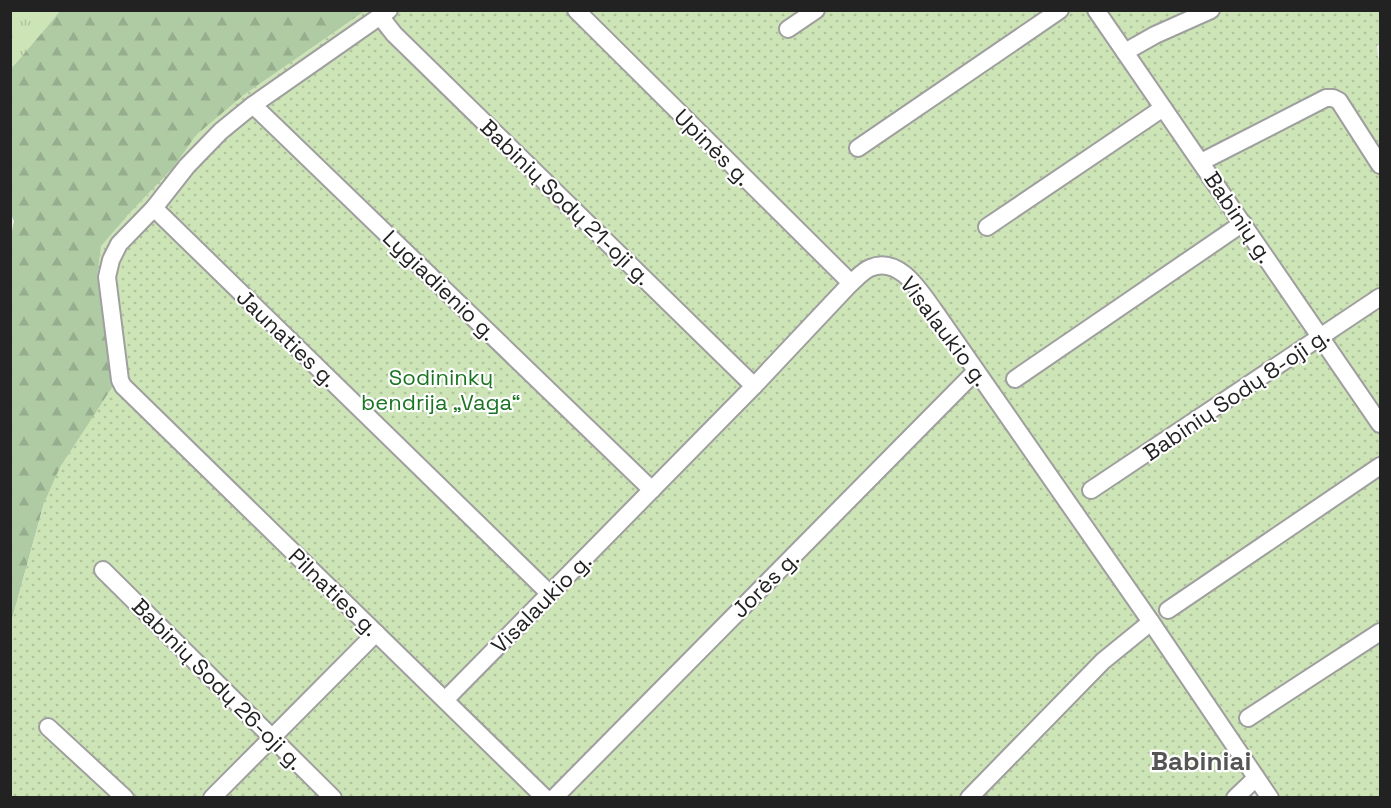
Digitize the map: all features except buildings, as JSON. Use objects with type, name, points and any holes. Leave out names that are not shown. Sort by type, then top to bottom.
[{"type":"street","name":"Upinės g.","points":[[576,10],[851,283]]},
{"type":"street","points":[[788,29],[816,10]]},
{"type":"street","points":[[858,148],[1060,10]]},
{"type":"street","name":"Babinių g.","points":[[1096,10],[1380,424]]},
{"type":"street","points":[[1125,52],[1155,35],[1212,10]]},
{"type":"street","points":[[154,208],[194,159],[221,131],[253,105],[384,14]]},
{"type":"street","name":"Babinių Sodų 21-oji g.","points":[[384,14],[394,34],[754,386]]},
{"type":"street","points":[[1201,162],[1326,98],[1333,98],[1339,102],[1380,165]]},
{"type":"street","name":"Lygiadienio g.","points":[[253,105],[652,490]]},
{"type":"street","points":[[987,227],[1162,108]]},
{"type":"street","name":"Pilnaties g.","points":[[154,208],[119,244],[111,260],[107,278],[120,380],[123,386],[545,798]]},
{"type":"street","name":"Jaunaties g.","points":[[154,208],[550,594]]},
{"type":"street","points":[[1015,379],[1243,223]]},
{"type":"street","name":"Visalaukio g.","points":[[445,700],[754,386],[851,283],[868,268],[880,265],[891,266],[902,272],[912,282],[936,313],[1151,622],[1270,798]]},
{"type":"street","name":"Babinių Sodų 8-oji g.","points":[[1091,490],[1380,297]]},
{"type":"street","name":"Jorės g.","points":[[554,798],[976,371]]},
{"type":"street","points":[[1168,610],[1380,466]]},
{"type":"street","name":"Babinių Sodų 26-oji g.","points":[[104,570],[333,798]]},
{"type":"street","points":[[969,798],[1103,661],[1151,622]]},
{"type":"street","points":[[1248,718],[1380,632]]},
{"type":"street","points":[[212,798],[376,633]]},
{"type":"street","points":[[48,726],[125,798]]},
{"type":"street","points":[[1235,798],[1257,778]]},
{"type":"green space","points":[[11,11],[60,11],[11,69]]},
{"type":"green space","points":[[60,11],[365,11],[244,95],[197,135],[173,168],[127,216],[115,383],[44,503],[11,623],[10,241],[14,221],[10,212],[11,69]]},
{"type":"green space","name":"Sodininkų bendrija „Vaga“","points":[[365,11],[1380,11],[1380,44],[1377,46],[1380,60],[1380,797],[1277,797],[1258,770],[1227,798],[11,797],[11,623],[44,503],[60,467],[115,383],[97,277],[101,246],[173,168],[196,135],[244,95]]},
{"type":"district","name":"Babiniai","points":[[1201,761]]}]
